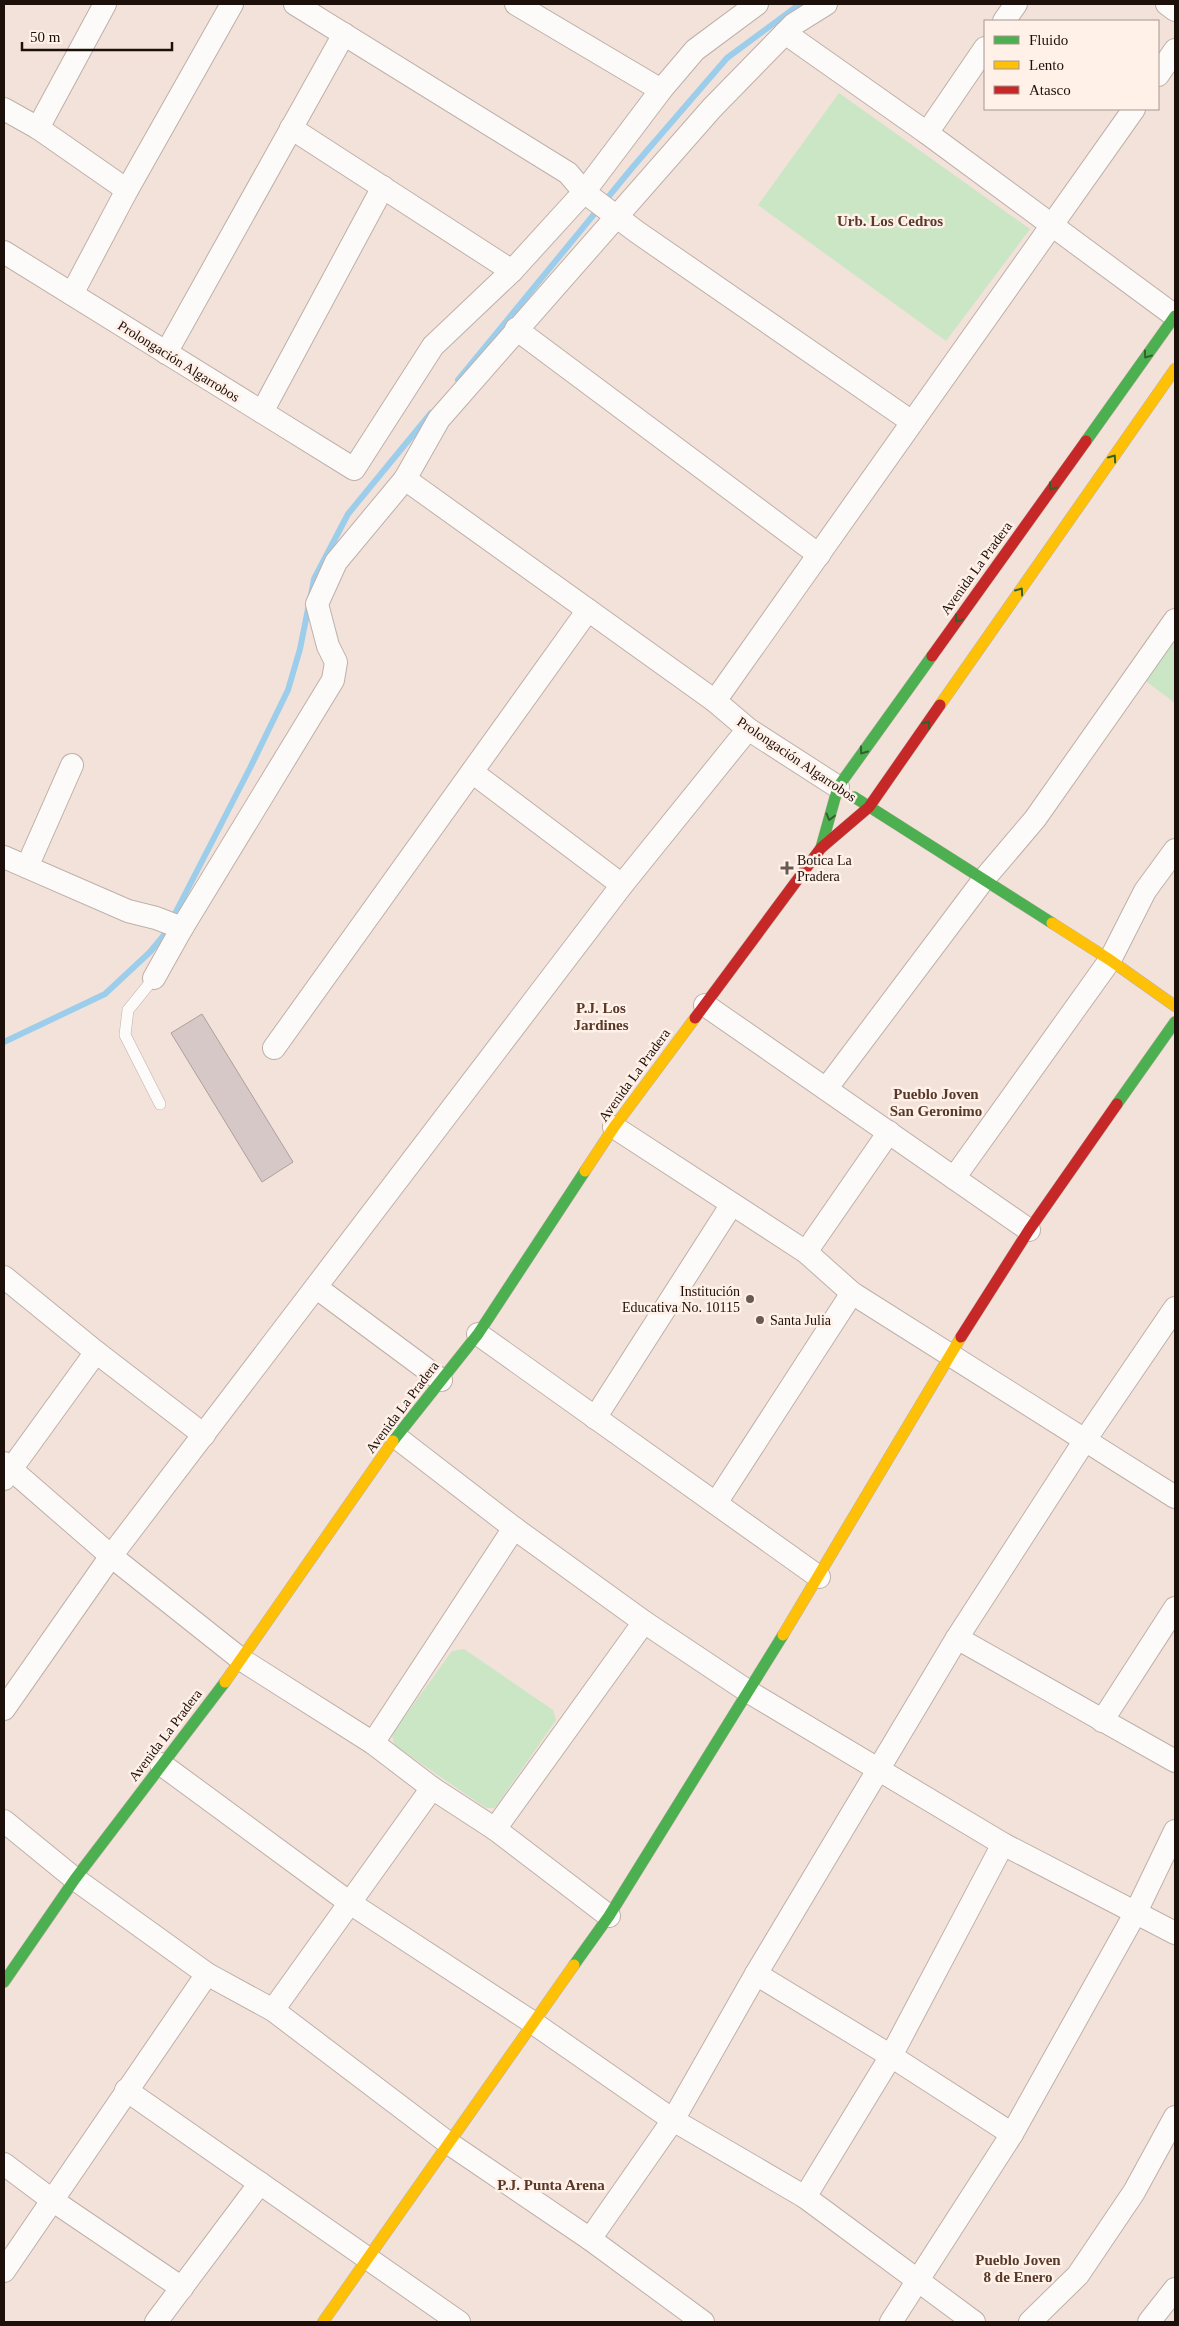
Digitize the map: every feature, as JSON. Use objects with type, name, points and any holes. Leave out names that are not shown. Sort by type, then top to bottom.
[{"type":"street","points":[[72,294],[127,190],[232,4]]},
{"type":"street","points":[[295,4],[568,173],[587,195],[613,215],[912,422]]},
{"type":"street","points":[[516,4],[661,90]]},
{"type":"street","points":[[154,978],[174,925],[333,680],[336,662],[328,646],[317,604],[336,562],[405,479],[439,420],[613,215],[712,108],[794,24],[826,4]]},
{"type":"street","points":[[1005,20],[1016,4]]},
{"type":"street","points":[[1167,4],[1175,10]]},
{"type":"street","points":[[38,128],[102,5]]},
{"type":"street","points":[[291,128],[512,271],[587,195],[661,90],[694,50],[753,5]]},
{"type":"street","points":[[785,33],[927,134],[1175,316]]},
{"type":"street","points":[[166,353],[344,34]]},
{"type":"street","points":[[927,134],[984,49]]},
{"type":"street","points":[[1159,74],[1175,50]]},
{"type":"street","points":[[4,109],[38,128],[127,190]]},
{"type":"street","points":[[715,701],[1133,110]]},
{"type":"street","points":[[262,412],[383,187]]},
{"type":"street","name":"Prolongación Algarrobos","points":[[4,252],[354,469],[433,346],[512,271]]},
{"type":"street","name":"Avenida La Pradera","points":[[821,848],[838,787],[1175,316]]},
{"type":"street","points":[[516,330],[819,555]]},
{"type":"street","name":"Avenida La Pradera","points":[[4,1982],[76,1879],[161,1764],[242,1660],[396,1437],[478,1334],[614,1127],[821,848],[869,807],[1175,369]]},
{"type":"street","name":"Prolongación Algarrobos","points":[[405,479],[715,701],[748,729],[1110,960],[1175,1006]]},
{"type":"street","points":[[274,1048],[588,610]]},
{"type":"street","points":[[826,1089],[984,879],[1034,819],[1175,620]]},
{"type":"street","points":[[4,1709],[111,1556],[317,1288],[622,885],[748,729]]},
{"type":"street","points":[[27,867],[72,765]]},
{"type":"street","points":[[472,772],[622,885]]},
{"type":"street","points":[[954,1178],[1110,960],[1145,891],[1175,850]]},
{"type":"street","points":[[4,857],[128,911],[174,925]]},
{"type":"street","points":[[705,1005],[1029,1230]]},
{"type":"street","points":[[323,2322],[447,2142],[608,1916],[820,1577],[950,1355],[1029,1230],[1175,1022]]},
{"type":"street","points":[[614,1127],[806,1252],[852,1293],[1175,1497]]},
{"type":"street","points":[[806,1252],[889,1132]]},
{"type":"street","points":[[595,1418],[732,1204]]},
{"type":"street","points":[[4,1277],[96,1352],[204,1435]]},
{"type":"street","points":[[317,1288],[441,1380]]},
{"type":"street","points":[[716,1503],[852,1293]]},
{"type":"street","points":[[590,2239],[673,2120],[756,1974],[957,1638],[1085,1440],[1175,1308]]},
{"type":"street","points":[[478,1334],[820,1577]]},
{"type":"street","points":[[96,1352],[6,1471],[242,1660],[373,1743],[432,1788],[495,1830],[608,1916]]},
{"type":"street","points":[[396,1437],[514,1528],[644,1622],[749,1692],[878,1771],[1003,1844],[1175,1933]]},
{"type":"street","points":[[373,1743],[514,1528]]},
{"type":"street","points":[[1102,1721],[1175,1608]]},
{"type":"street","points":[[495,1830],[644,1622]]},
{"type":"street","points":[[957,1638],[1175,1761]]},
{"type":"street","points":[[161,1764],[350,1903],[532,2022],[673,2120],[805,2197],[974,2322]]},
{"type":"street","points":[[273,2010],[432,1788]]},
{"type":"street","points":[[4,1821],[76,1879],[207,1974],[273,2010],[447,2142],[590,2239],[703,2322]]},
{"type":"street","points":[[891,2322],[1012,2134],[1136,1912],[1175,1832]]},
{"type":"street","points":[[805,2197],[891,2056],[1003,1844]]},
{"type":"street","points":[[4,2271],[207,1974]]},
{"type":"street","points":[[756,1974],[891,2056],[1012,2134]]},
{"type":"street","points":[[126,2090],[459,2322]]},
{"type":"street","points":[[1030,2322],[1078,2275],[1134,2192],[1175,2117]]},
{"type":"street","points":[[4,2164],[52,2200],[182,2288]]},
{"type":"street","points":[[156,2322],[260,2183]]},
{"type":"street","points":[[1149,2322],[1175,2289]]},
{"type":"lane","points":[[154,978],[128,1010],[125,1035],[160,1104]]},
{"type":"green space","points":[[839,93],[1030,229],[946,341],[758,205]]},
{"type":"green space","points":[[1175,634],[1175,703],[1143,679]]},
{"type":"green space","points":[[464,1649],[553,1710],[556,1720],[495,1808],[486,1808],[394,1745],[392,1734],[452,1651]]},
{"type":"building","points":[[202,1014],[293,1162],[262,1182],[171,1033]]},
{"type":"waterway","points":[[458,380],[632,168],[727,58],[800,4]]},
{"type":"waterway","points":[[311,595],[314,579],[348,514],[431,413]]},
{"type":"waterway","points":[[4,1042],[105,994],[150,952],[164,935],[288,690],[300,649],[309,604]]},
{"type":"traffic: fast","points":[[1086,441],[1175,316]]},
{"type":"traffic: fast","points":[[821,848],[838,787],[932,656]]},
{"type":"traffic: fast","points":[[854,797],[1052,923]]},
{"type":"traffic: fast","points":[[1117,1104],[1175,1022]]},
{"type":"traffic: fast","points":[[393,1441],[478,1334],[585,1171]]},
{"type":"traffic: fast","points":[[574,1965],[609,1916],[783,1635]]},
{"type":"traffic: fast","points":[[4,1982],[75,1879],[225,1682]]},
{"type":"traffic: slow","points":[[940,705],[1175,369]]},
{"type":"traffic: slow","points":[[1052,923],[1110,960],[1175,1006]]},
{"type":"traffic: slow","points":[[585,1171],[614,1127],[695,1018]]},
{"type":"traffic: slow","points":[[783,1635],[961,1337]]},
{"type":"traffic: slow","points":[[225,1682],[393,1441]]},
{"type":"traffic: slow","points":[[323,2322],[574,1965]]},
{"type":"traffic: jam","points":[[932,656],[1086,441]]},
{"type":"traffic: jam","points":[[695,1018],[821,848],[869,807],[940,705]]},
{"type":"traffic: jam","points":[[961,1337],[1029,1230],[1117,1104]]},
{"type":"place","name":"Botica La Pradera","points":[[787,868]]},
{"type":"place","name":"Institución Educativa No. 10115","points":[[750,1299]]},
{"type":"place","name":"Santa Julia","points":[[760,1320]]},
{"type":"district","name":"Urb. Los Cedros","points":[[890,221]]},
{"type":"district","name":"P.J. Los Jardines","points":[[601,1016]]},
{"type":"district","name":"Pueblo Joven San Geronimo","points":[[936,1102]]},
{"type":"district","name":"P.J. Punta Arena","points":[[551,2185]]},
{"type":"district","name":"Pueblo Joven 8 de Enero","points":[[1018,2268]]}]
